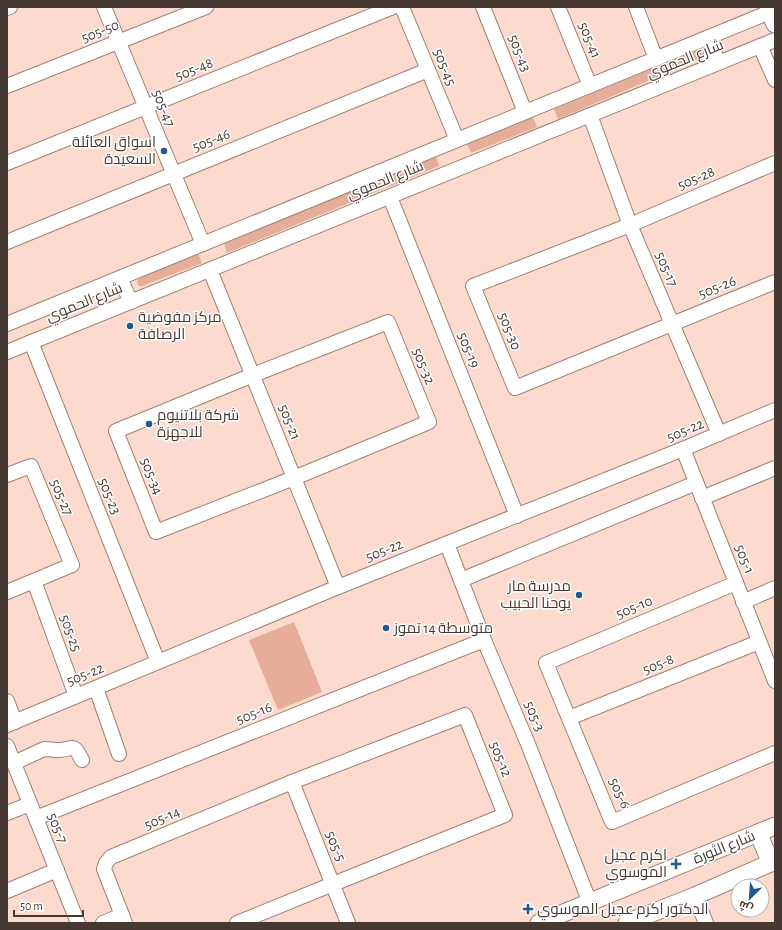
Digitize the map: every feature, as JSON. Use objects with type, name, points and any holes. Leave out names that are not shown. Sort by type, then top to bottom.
[{"type":"main road","name":"شارع الثورة","points":[[539,923],[775,826]]},
{"type":"main road","points":[[627,923],[695,896],[773,862],[758,833]]},
{"type":"street","name":"505-47","points":[[104,7],[203,244]]},
{"type":"street","name":"505-50","points":[[7,86],[206,7]]},
{"type":"street","name":"505-48","points":[[7,162],[393,7]]},
{"type":"street","name":"505-45","points":[[402,7],[457,140]]},
{"type":"street","name":"505-43","points":[[483,7],[525,112]]},
{"type":"street","name":"505-41","points":[[558,7],[590,86]]},
{"type":"street","points":[[636,7],[656,58]]},
{"type":"street","name":"شارع الحموي","points":[[7,324],[656,58],[771,14]]},
{"type":"street","points":[[708,37],[718,63]]},
{"type":"street","name":"شارع الحموي","points":[[7,352],[775,40]]},
{"type":"street","points":[[760,46],[775,80]]},
{"type":"street","name":"505-46","points":[[7,242],[428,70]]},
{"type":"street","name":"505-17","points":[[590,115],[630,225],[719,434]]},
{"type":"street","name":"505-28","points":[[630,225],[775,163]]},
{"type":"street","name":"505-19","points":[[390,196],[517,516]]},
{"type":"street","name":"505-30","points":[[630,225],[473,286],[515,388],[672,324]]},
{"type":"street","name":"505-21","points":[[210,270],[338,587]]},
{"type":"street","points":[[120,278],[130,302]]},
{"type":"street","name":"505-26","points":[[672,324],[775,282]]},
{"type":"street","name":"505-32","points":[[253,375],[388,322],[429,422],[294,478]]},
{"type":"street","name":"505-23","points":[[31,342],[158,662]]},
{"type":"street","name":"505-34","points":[[253,375],[116,432],[156,532],[294,478]]},
{"type":"street","name":"505-22","points":[[11,723],[338,587],[683,449],[775,410]]},
{"type":"street","name":"505-1","points":[[683,449],[775,681]]},
{"type":"street","name":"505-27","points":[[7,475],[30,466],[72,565],[34,581]]},
{"type":"street","points":[[702,498],[775,468]]},
{"type":"street","points":[[462,580],[696,483]]},
{"type":"street","name":"505-3","points":[[447,544],[484,640],[528,744],[590,903]]},
{"type":"street","points":[[7,592],[34,581]]},
{"type":"street","name":"505-25","points":[[34,581],[76,696]]},
{"type":"street","name":"505-10","points":[[546,663],[736,583]]},
{"type":"street","points":[[743,602],[775,588]]},
{"type":"street","name":"505-16","points":[[36,818],[484,640]]},
{"type":"street","name":"505-8","points":[[569,718],[759,642]]},
{"type":"street","name":"505-6","points":[[546,663],[612,822],[775,753]]},
{"type":"street","points":[[96,688],[119,754]]},
{"type":"street","points":[[7,701],[11,723]]},
{"type":"street","name":"505-12","points":[[292,782],[465,715],[505,815],[333,884]]},
{"type":"street","name":"505-7","points":[[7,746],[78,923]]},
{"type":"street","points":[[14,763],[44,749],[58,750],[70,747],[77,749],[82,760]]},
{"type":"street","name":"505-5","points":[[292,782],[348,923]]},
{"type":"street","name":"505-14","points":[[123,919],[104,869],[106,863],[111,857],[292,782]]},
{"type":"street","points":[[7,813],[30,804]]},
{"type":"street","points":[[7,891],[57,870]]},
{"type":"street","points":[[237,923],[333,884]]},
{"type":"street","points":[[695,896],[706,923]]},
{"type":"street","points":[[103,923],[123,919]]},
{"type":"shaded area","points":[[700,49],[705,53],[702,58],[558,119],[554,109]]},
{"type":"shaded area","points":[[533,117],[537,127],[471,153],[467,144]]},
{"type":"shaded area","points":[[436,156],[439,166],[386,188],[383,178]]},
{"type":"shaded area","points":[[380,180],[383,189],[227,253],[224,243]]},
{"type":"shaded area","points":[[198,253],[202,263],[142,286],[139,286],[137,283],[140,277]]},
{"type":"shaded area","points":[[294,622],[322,692],[278,710],[249,640]]},
{"type":"place","name":"اسواق العائلة السعيدة","points":[[164,151]]},
{"type":"place","name":"مركز مفوضية الرصافة","points":[[130,326]]},
{"type":"place","name":"شركة بلاتنيوم للاجهزة","points":[[149,424]]},
{"type":"place","name":"مدرسة مار يوحنا الحبيب","points":[[579,595]]},
{"type":"place","name":"متوسطة 14 تموز","points":[[386,628]]},
{"type":"place","name":"اكرم عجيل الموسوي","points":[[676,864]]},
{"type":"place","name":"الدكتور اكرم عجيل الموسوي","points":[[528,909]]}]
